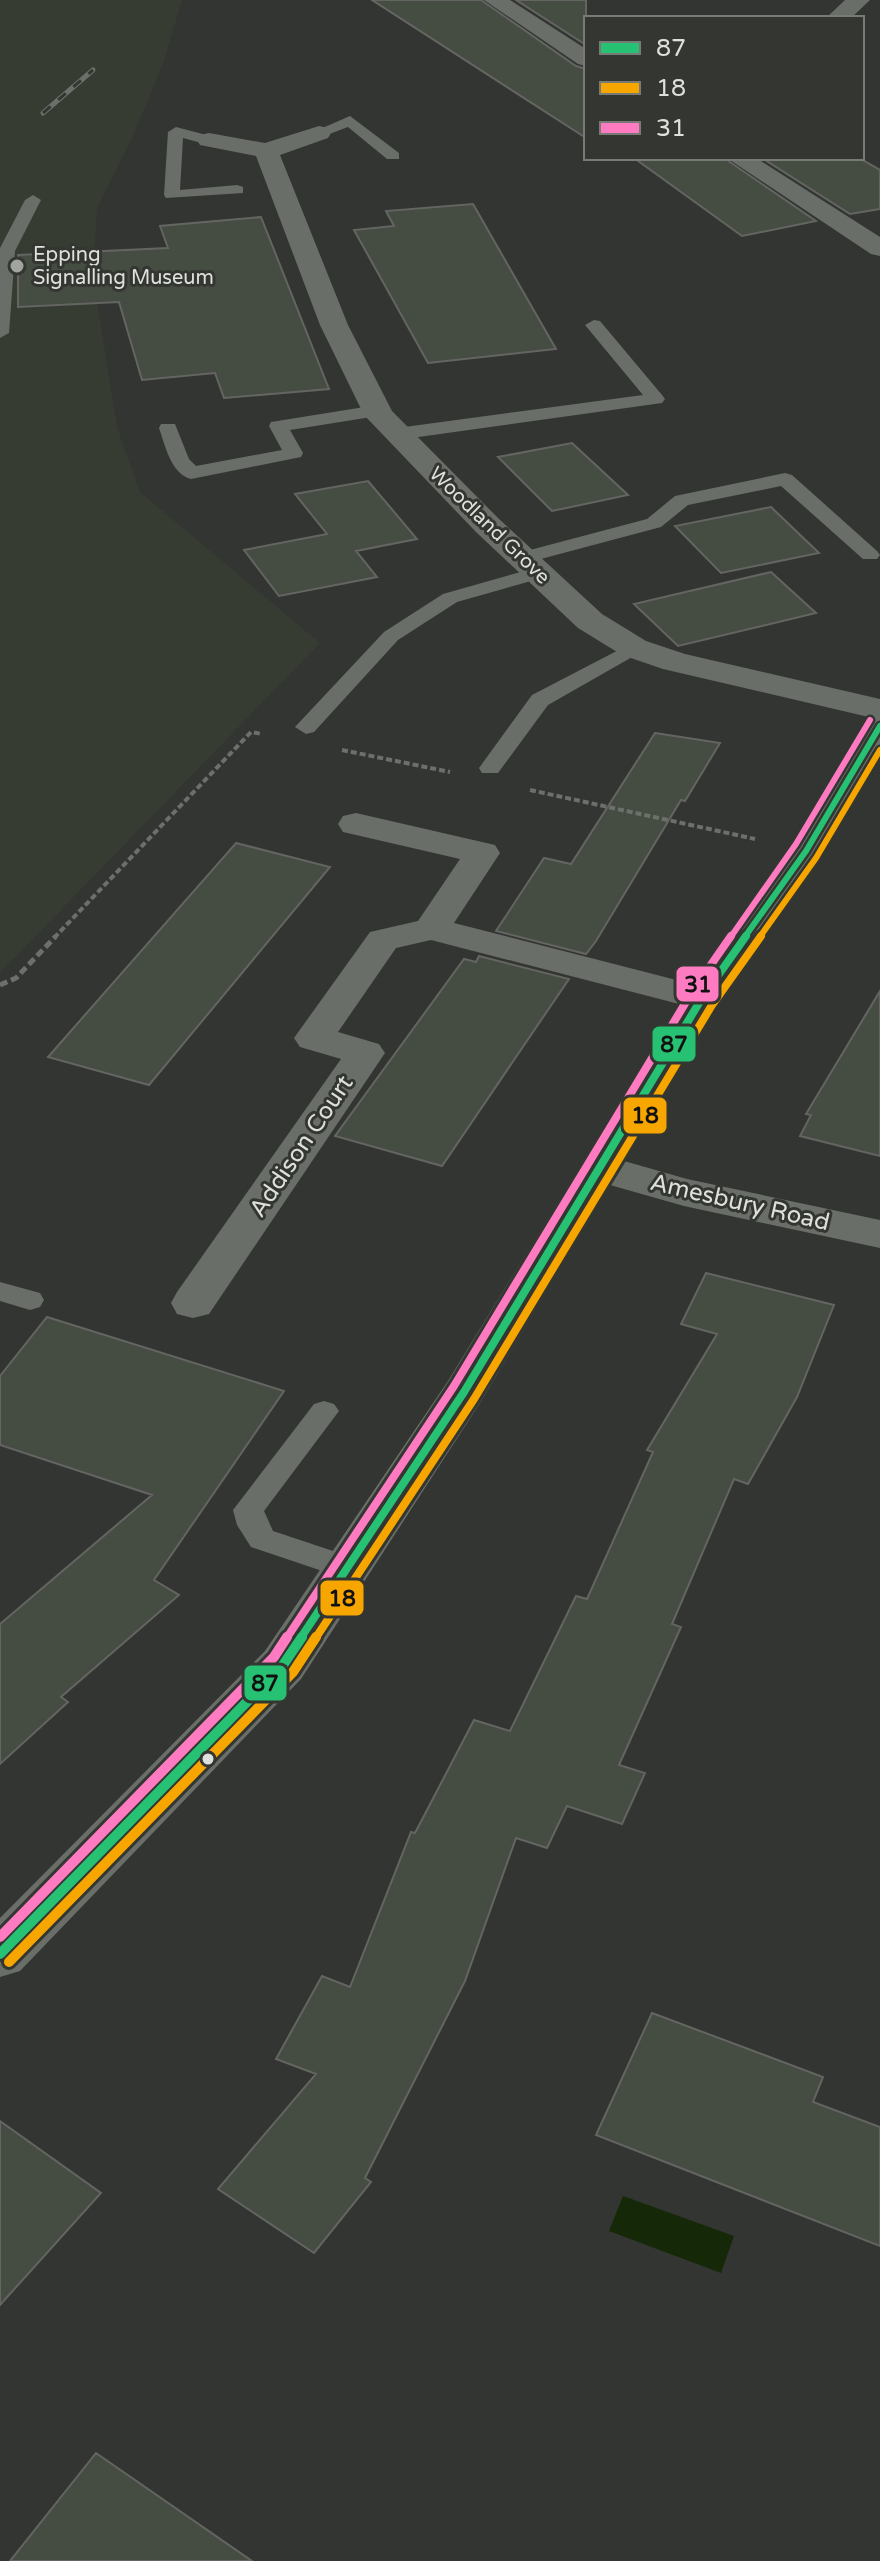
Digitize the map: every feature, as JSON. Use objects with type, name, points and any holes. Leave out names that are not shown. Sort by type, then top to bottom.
[{"type":"street","points":[[495,0],[584,58]]},
{"type":"street","points":[[839,16],[859,0]]},
{"type":"street","points":[[209,140],[266,151],[319,133]]},
{"type":"street","name":"Woodland Grove","points":[[266,151],[334,325],[387,422],[590,621],[634,648],[675,662],[880,709]]},
{"type":"street","points":[[742,160],[880,248]]},
{"type":"street","points":[[0,1954],[283,1665],[464,1392],[702,998],[806,851],[880,726]]},
{"type":"street","points":[[356,824],[482,853],[431,929]]},
{"type":"street","name":"Addison Court","points":[[193,1303],[365,1053],[314,1038],[383,940],[431,929],[702,998]]},
{"type":"street","name":"Amesbury Road","points":[[600,1168],[684,1192],[880,1234]]},
{"type":"lane","points":[[319,133],[350,121],[393,156]]},
{"type":"lane","points":[[209,140],[176,132],[172,195],[237,190]]},
{"type":"lane","points":[[0,333],[7,251],[33,200]]},
{"type":"lane","points":[[168,428],[180,460],[191,473],[294,453],[278,426],[387,422],[656,399],[594,325]]},
{"type":"lane","points":[[306,727],[391,636],[450,598],[530,565],[654,523],[682,500],[785,479],[870,555]]},
{"type":"lane","points":[[490,768],[540,700],[634,648]]},
{"type":"lane","points":[[0,1291],[30,1300]]},
{"type":"lane","points":[[324,1411],[248,1510],[252,1525],[262,1539],[346,1567]]},
{"type":"path","points":[[0,985],[16,978],[251,732]]},
{"type":"path","points":[[437,769],[452,773]]},
{"type":"path","points":[[529,790],[806,851]]},
{"type":"shaded area","points":[[0,0],[182,0],[163,64],[133,136],[97,208],[93,276],[117,427],[140,492],[320,643],[0,973]]},
{"type":"shaded area","points":[[623,2196],[734,2236],[721,2273],[609,2231]]},
{"type":"building","points":[[372,0],[481,0],[576,66],[584,68],[584,137]]},
{"type":"building","points":[[516,0],[586,0],[584,44]]},
{"type":"building","points":[[637,160],[727,160],[816,221],[742,236]]},
{"type":"building","points":[[765,160],[862,160],[880,170],[880,209],[850,214]]},
{"type":"building","points":[[473,204],[556,349],[428,363],[354,230],[394,226],[386,211]]},
{"type":"building","points":[[261,217],[329,389],[224,398],[215,373],[142,380],[119,302],[18,307],[18,255],[168,248],[160,226]]},
{"type":"building","points":[[572,443],[628,495],[552,511],[498,457]]},
{"type":"building","points":[[368,481],[417,539],[356,551],[377,577],[279,596],[244,550],[327,534],[295,494]]},
{"type":"building","points":[[771,507],[819,553],[721,573],[675,526]]},
{"type":"building","points":[[771,572],[816,613],[678,646],[634,604]]},
{"type":"building","points":[[655,733],[720,743],[586,954],[496,931],[544,858],[571,864]]},
{"type":"building","points":[[236,843],[330,867],[149,1085],[48,1057]]},
{"type":"building","points":[[479,956],[569,979],[442,1166],[335,1136],[464,959],[476,962]]},
{"type":"building","points":[[880,991],[880,1156],[800,1136],[811,1115],[806,1114]]},
{"type":"building","points":[[706,1273],[834,1305],[797,1397],[748,1484],[734,1479],[672,1624],[681,1627],[619,1765],[645,1773],[622,1824],[567,1806],[547,1848],[516,1838],[465,1981],[365,2178],[371,2182],[314,2253],[218,2189],[316,2074],[276,2059],[322,1976],[350,1987],[411,1832],[415,1833],[474,1720],[510,1731],[576,1596],[587,1599],[653,1452],[647,1450],[717,1334],[681,1324]]},
{"type":"building","points":[[47,1317],[284,1391],[154,1580],[179,1595],[61,1697],[68,1702],[0,1764],[0,1624],[152,1495],[0,1445],[0,1376]]},
{"type":"building","points":[[652,2013],[823,2077],[813,2102],[880,2127],[880,2246],[596,2135]]},
{"type":"building","points":[[0,2121],[101,2193],[0,2305]]},
{"type":"building","points":[[96,2453],[252,2561],[10,2561]]},
{"type":"railway","points":[[43,113],[93,70]]},
{"type":"transit line","name":"31","points":[[0,1937],[274,1657],[454,1386],[692,992],[796,844],[870,720]]},
{"type":"transit line","name":"87","points":[[0,1954],[283,1665],[464,1392],[702,998],[806,851],[880,726]]},
{"type":"transit line","name":"18","points":[[9,1962],[293,1672],[474,1399],[712,1005],[816,858],[880,750]]},
{"type":"place","name":"Epping Signalling Museum","points":[[17,266]]}]
